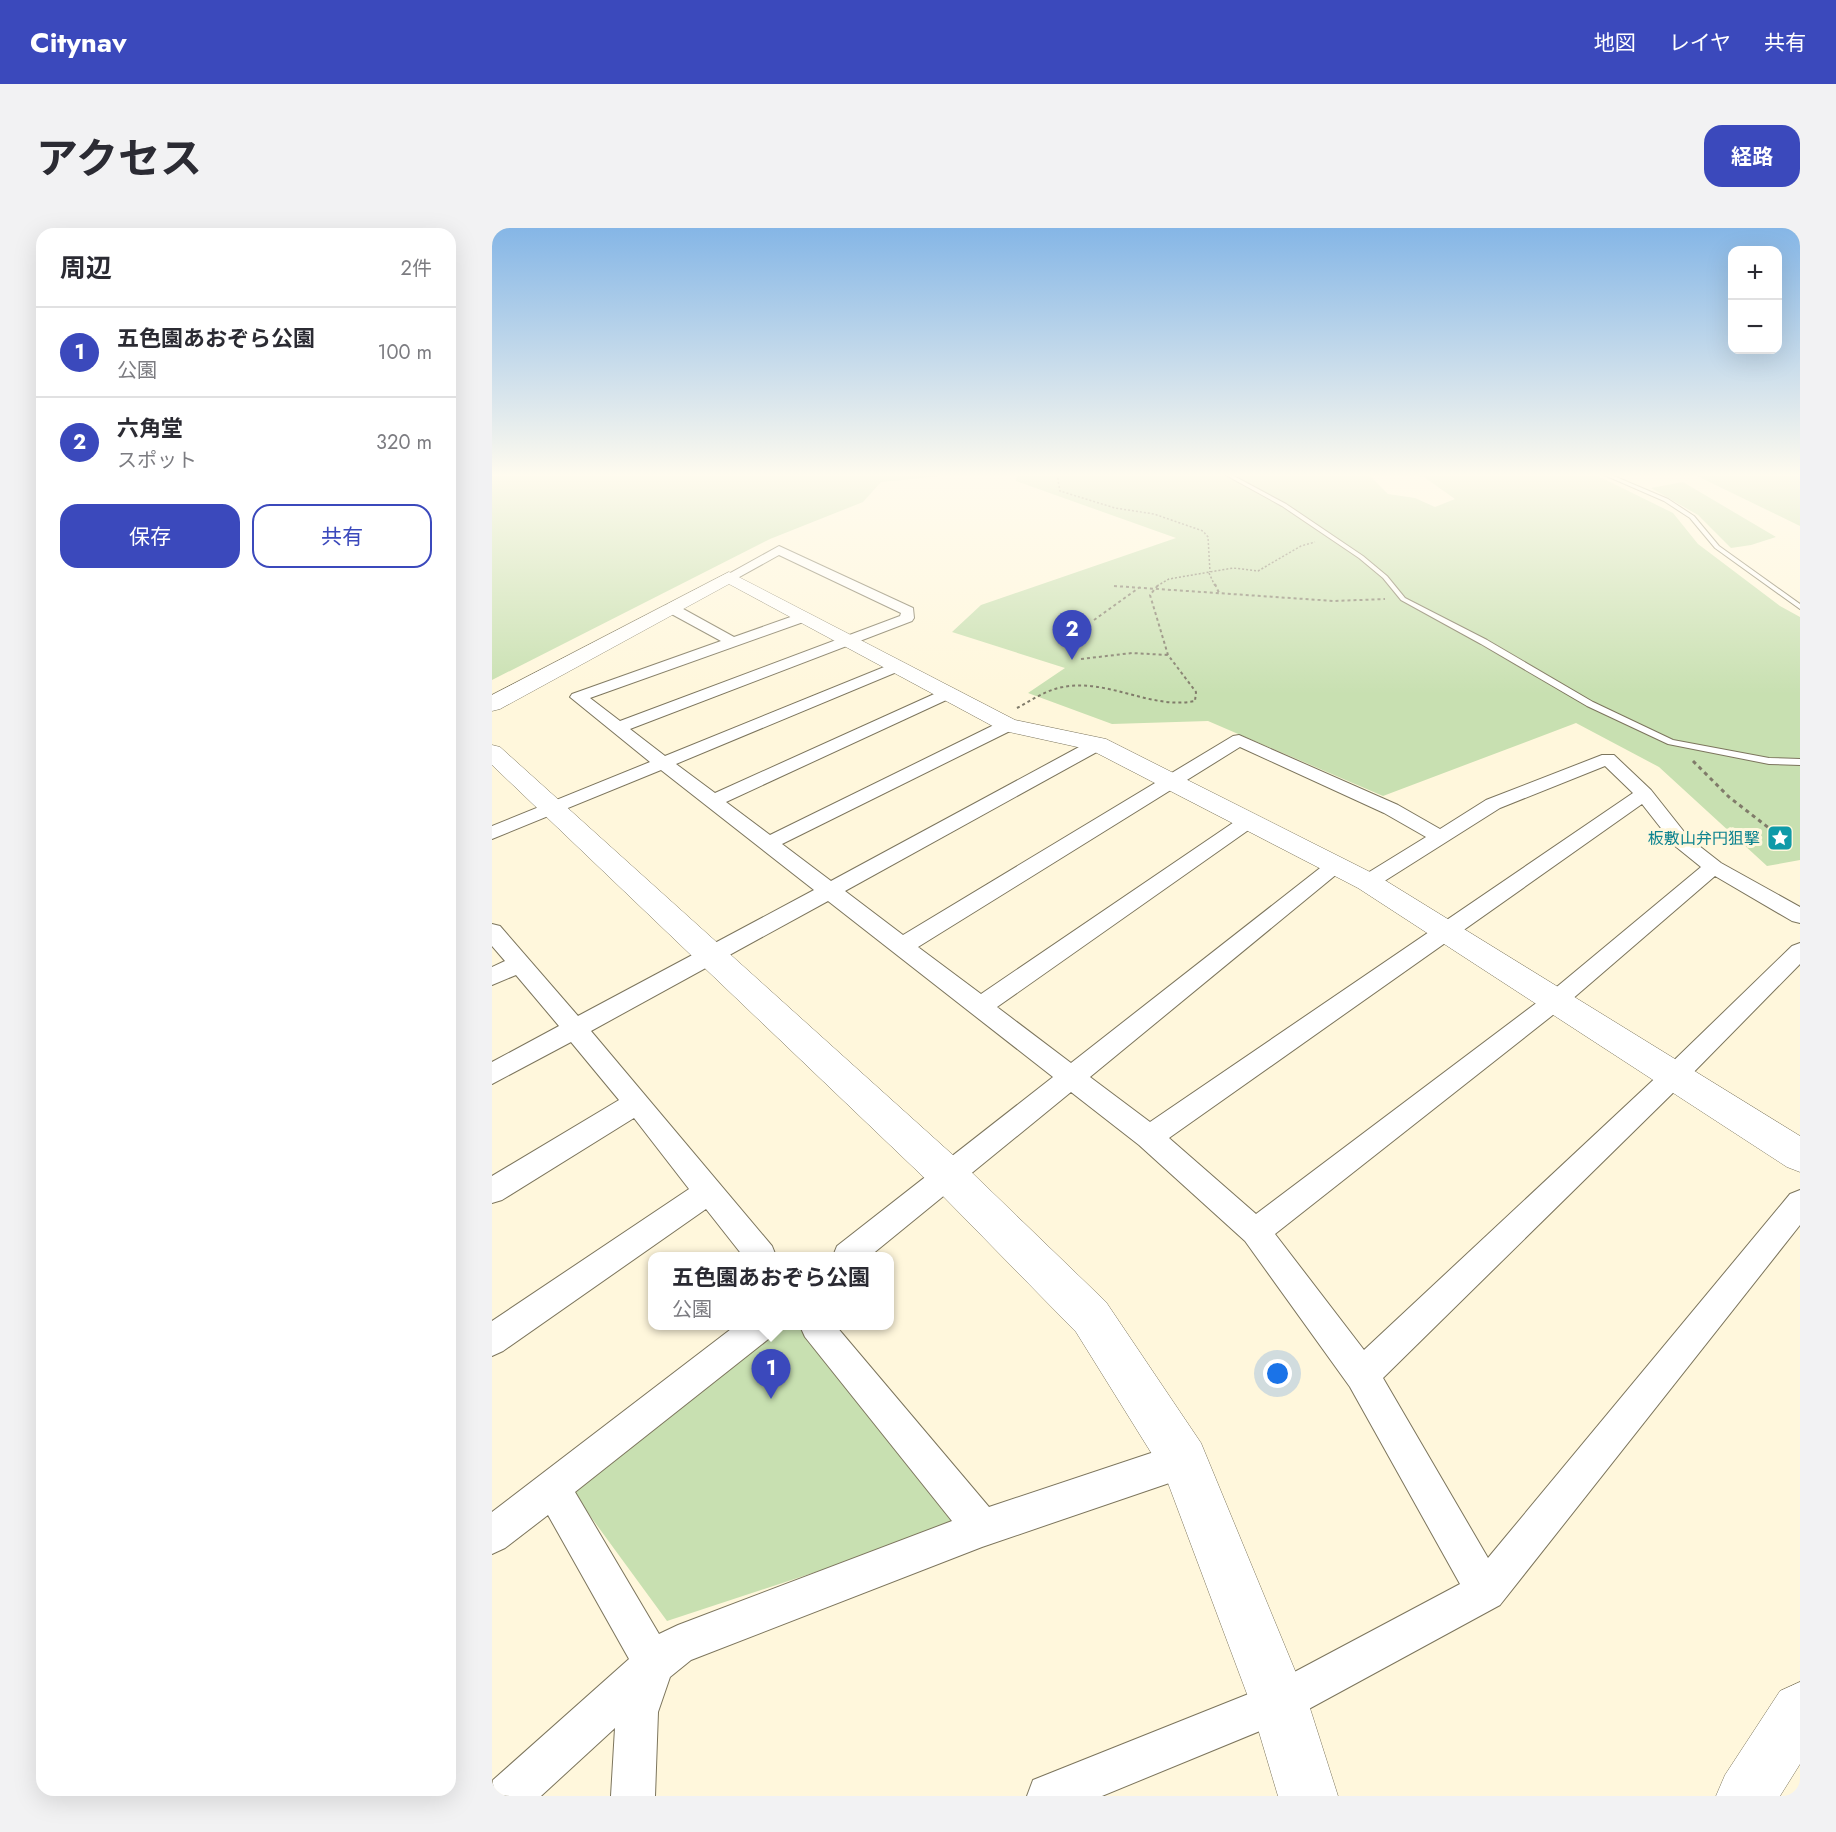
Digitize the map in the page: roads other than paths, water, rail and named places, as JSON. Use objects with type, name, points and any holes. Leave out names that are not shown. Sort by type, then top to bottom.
[{"type":"street","points":[[492,704],[779,550],[908,611],[907,618],[618,728]]},
{"type":"street","points":[[729,577],[1002,721],[1098,744],[1368,882],[1800,1156]]},
{"type":"street","points":[[671,608],[733,642]]},
{"type":"street","points":[[804,617],[578,697],[1149,1137],[1255,1232],[1362,1376],[1486,1591]]},
{"type":"street","points":[[492,833],[899,666]]},
{"type":"street","points":[[714,801],[949,693]]},
{"type":"street","points":[[768,843],[1002,721]]},
{"type":"street","points":[[902,946],[1239,740],[1391,809],[1440,837]]},
{"type":"street","points":[[492,1074],[1098,744]]},
{"type":"street","points":[[492,752],[950,1177],[1091,1317],[1184,1460],[1279,1702],[1308,1796]]},
{"type":"street","points":[[1368,882],[1493,804],[1608,759],[1644,794],[1682,842],[1714,867],[1800,916]]},
{"type":"street","points":[[1149,1137],[1644,794]]},
{"type":"street","points":[[981,1006],[1250,820]]},
{"type":"street","points":[[854,1252],[1336,866]]},
{"type":"street","points":[[1255,1232],[1555,1001],[1714,867]]},
{"type":"street","points":[[492,931],[637,1103],[757,1252]]},
{"type":"street","points":[[1362,1376],[1674,1076],[1800,951]]},
{"type":"street","points":[[492,977],[520,963]]},
{"type":"street","points":[[492,1191],[637,1103]]},
{"type":"street","points":[[492,1340],[709,1191]]},
{"type":"street","points":[[1049,1796],[1279,1702],[1486,1591],[1800,1203]]},
{"type":"street","points":[[492,1535],[755,1330]]},
{"type":"street","points":[[819,1330],[982,1528]]},
{"type":"street","points":[[509,1796],[654,1664],[678,1645],[982,1528],[1184,1460]]},
{"type":"street","points":[[552,1488],[654,1664],[637,1712],[633,1796]]},
{"type":"street","points":[[1746,1796],[1800,1711]]},
{"type":"lane","points":[[1343,547],[1378,571],[1403,599],[1484,642],[1590,704],[1671,742],[1769,761],[1800,762]]},
{"type":"lane","points":[[1717,547],[1800,607]]},
{"type":"place","name":"六角堂","points":[[1072,660]]},
{"type":"place","name":"板敷山弁円狙撃","points":[[1780,838]]},
{"type":"place","name":"五色園あおぞら公園","points":[[771,1399]]}]
